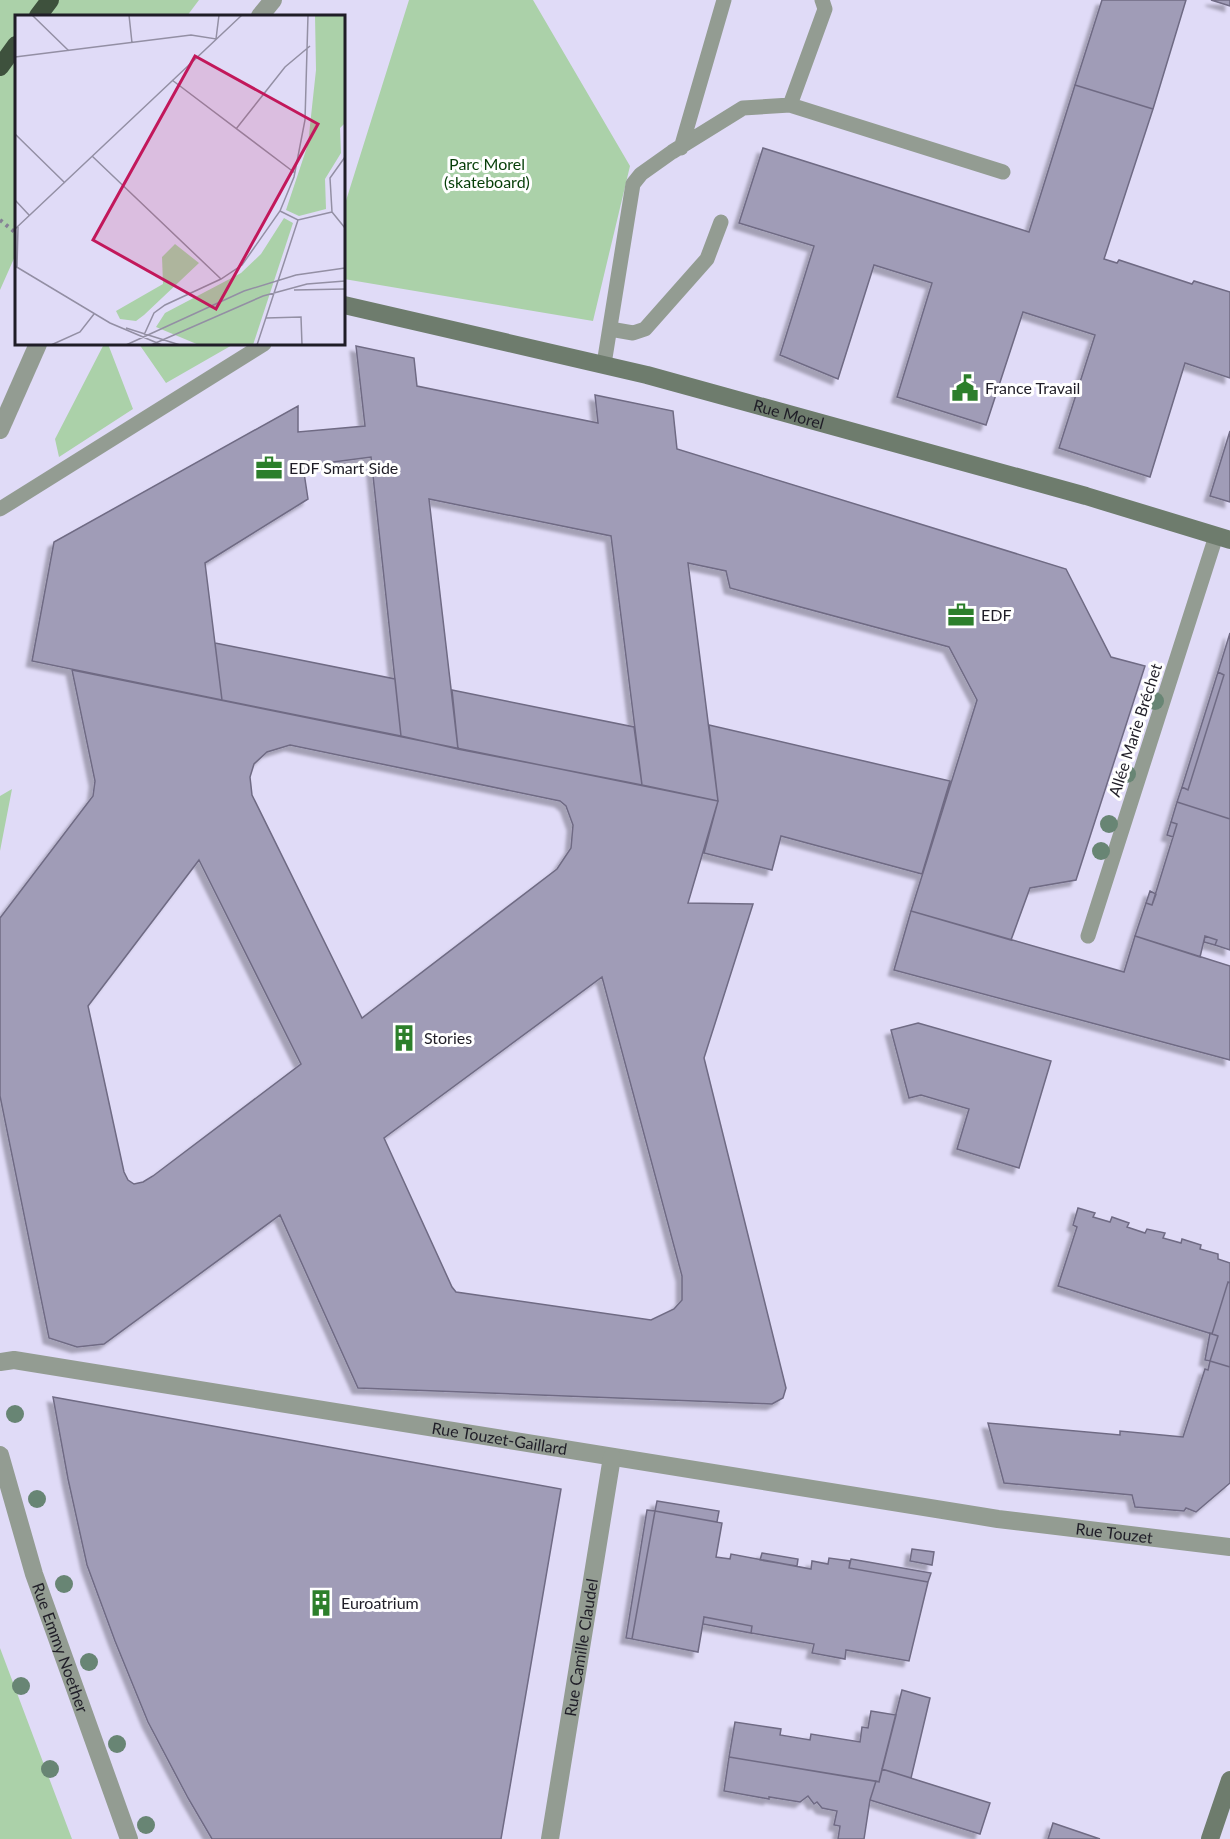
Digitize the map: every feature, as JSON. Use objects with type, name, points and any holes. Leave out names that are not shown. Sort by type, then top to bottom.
[{"type":"highway","points":[[39,15],[50,0]]},
{"type":"highway","points":[[0,67],[15,46]]},
{"type":"street","points":[[261,15],[273,0]]},
{"type":"street","name":"Rue Morel","points":[[345,305],[604,364],[1086,496],[1223,538]]},
{"type":"street","points":[[0,430],[38,345]]},
{"type":"street","name":"Rue Touzet-Gaillard","points":[[0,1362],[14,1360],[998,1519]]},
{"type":"street","name":"Rue Emmy Noether","points":[[0,1455],[33,1574],[129,1839]]},
{"type":"street","name":"Rue Camille Claudel","points":[[550,1839],[612,1457]]},
{"type":"street","name":"Rue Touzet","points":[[998,1519],[1230,1547]]},
{"type":"street","points":[[1210,1839],[1230,1780]]},
{"type":"lane","points":[[681,148],[724,0]]},
{"type":"lane","points":[[790,105],[825,9],[822,0]]},
{"type":"lane","points":[[604,364],[633,184],[641,174],[743,108],[790,105],[1003,172]]},
{"type":"lane","points":[[610,329],[633,333],[645,329],[707,259],[721,222]]},
{"type":"lane","points":[[0,509],[262,345]]},
{"type":"lane","name":"Allée Marie Bréchet","points":[[1088,936],[1223,538]]},
{"type":"path","points":[[0,220],[15,232]]},
{"type":"green space","points":[[0,0],[199,0],[188,15],[15,15],[15,256],[0,290]]},
{"type":"green space","name":"Parc Morel (skateboard)","points":[[409,0],[533,0],[630,166],[593,321],[345,279],[345,204]]},
{"type":"green space","points":[[103,345],[108,345],[133,409],[59,457],[55,439]]},
{"type":"green space","points":[[140,345],[232,345],[166,383]]},
{"type":"green space","points":[[12,789],[0,851],[0,796]]},
{"type":"green space","points":[[0,1648],[72,1839],[0,1839]]},
{"type":"building","points":[[1102,0],[1186,0],[1153,109],[1075,85]]},
{"type":"building","points":[[1211,0],[1230,0],[1230,6]]},
{"type":"building","points":[[1075,85],[1153,109],[1104,259],[1117,263],[1119,260],[1192,284],[1194,281],[1230,292],[1230,378],[1185,363],[1150,477],[1059,448],[1095,335],[1023,312],[986,425],[897,397],[932,283],[874,265],[838,379],[780,355],[814,246],[739,223],[763,148],[1029,232]]},
{"type":"building","name":"EDF","points":[[356,346],[414,358],[417,386],[598,423],[595,395],[673,411],[677,449],[1066,569],[1111,657],[1145,666],[1076,880],[1030,888],[1011,940],[911,911],[977,700],[949,647],[730,588],[726,571],[688,563],[718,801],[642,785],[611,536],[429,499],[458,749],[401,736],[371,457],[303,466],[308,499],[205,563],[222,700],[32,661],[54,542],[298,406],[298,432],[365,426]]},
{"type":"building","points":[[1230,431],[1230,502],[1210,496]]},
{"type":"building","points":[[1230,633],[1230,819],[1177,802],[1182,787],[1188,790],[1224,675],[1218,672]]},
{"type":"building","points":[[215,643],[395,679],[401,736],[222,700]]},
{"type":"building","name":"Stories","points":[[72,670],[718,801],[688,903],[753,904],[704,1058],[786,1388],[783,1398],[772,1404],[358,1388],[280,1215],[104,1344],[77,1347],[49,1338],[0,1096],[0,918],[93,796],[95,781]],"holes":[[[290,745],[560,801],[566,806],[573,825],[571,848],[557,869],[362,1018],[252,795],[250,777],[254,764],[267,752]],[[199,860],[301,1064],[153,1176],[134,1184],[128,1180],[124,1172],[88,1006]],[[602,977],[682,1276],[682,1300],[674,1309],[651,1320],[456,1292],[384,1138]]]},
{"type":"building","points":[[1218,672],[1224,675],[1188,790],[1182,787]]},
{"type":"building","points":[[452,690],[634,727],[642,785],[458,749]]},
{"type":"building","points":[[709,725],[950,781],[922,874],[781,836],[772,870],[704,853],[718,801]]},
{"type":"building","points":[[1177,802],[1230,819],[1230,950],[1215,945],[1217,940],[1205,936],[1200,957],[1135,936],[1146,903],[1152,905],[1177,824],[1171,822]]},
{"type":"building","points":[[1171,822],[1177,824],[1173,837],[1167,835]]},
{"type":"building","points":[[1150,891],[1156,894],[1152,905],[1146,903]]},
{"type":"building","points":[[911,911],[1124,972],[1135,936],[1230,966],[1230,1060],[894,970]]},
{"type":"building","points":[[1205,936],[1217,940],[1215,945],[1204,942]]},
{"type":"building","points":[[918,1023],[1051,1061],[1019,1168],[957,1149],[969,1109],[921,1095],[909,1098],[891,1030]]},
{"type":"building","points":[[1078,1208],[1095,1213],[1093,1217],[1110,1222],[1112,1217],[1129,1223],[1127,1227],[1145,1233],[1147,1229],[1165,1233],[1163,1238],[1181,1243],[1182,1239],[1201,1245],[1200,1249],[1218,1254],[1218,1259],[1230,1263],[1230,1283],[1228,1282],[1212,1334],[1058,1286],[1077,1227],[1073,1225]]},
{"type":"building","points":[[1228,1282],[1230,1283],[1230,1367],[1210,1361],[1218,1336],[1212,1334]]},
{"type":"building","points":[[1210,1333],[1218,1336],[1210,1361],[1205,1360]]},
{"type":"building","points":[[1210,1361],[1230,1367],[1230,1483],[1196,1512],[1186,1508],[1184,1511],[1135,1507],[1132,1495],[1004,1483],[988,1423],[1120,1435],[1120,1431],[1183,1437],[1205,1369],[1208,1370]]},
{"type":"building","name":"Euroatrium","points":[[53,1397],[561,1489],[501,1839],[212,1839],[148,1722],[87,1565]]},
{"type":"building","points":[[657,1501],[719,1511],[717,1522],[655,1511]]},
{"type":"building","points":[[647,1510],[655,1511],[632,1639],[626,1638]]},
{"type":"building","points":[[655,1511],[722,1523],[716,1557],[730,1559],[731,1554],[811,1569],[812,1561],[828,1564],[829,1558],[850,1561],[849,1568],[928,1582],[909,1661],[846,1650],[845,1659],[812,1653],[814,1644],[751,1633],[752,1626],[704,1617],[698,1652],[632,1639]]},
{"type":"building","points":[[912,1549],[934,1552],[932,1565],[910,1561]]},
{"type":"building","points":[[762,1553],[798,1559],[797,1566],[760,1560]]},
{"type":"building","points":[[851,1559],[931,1573],[928,1582],[849,1568]]},
{"type":"building","points":[[704,1617],[752,1626],[751,1633],[703,1624]]},
{"type":"building","points":[[902,1690],[930,1698],[911,1778],[882,1769]]},
{"type":"building","points":[[871,1711],[896,1715],[879,1782],[729,1757],[735,1722],[781,1729],[780,1735],[810,1740],[811,1734],[860,1742],[862,1727],[868,1728]]},
{"type":"building","points":[[729,1757],[876,1781],[870,1800],[864,1839],[838,1839],[840,1826],[834,1825],[837,1811],[822,1808],[817,1802],[814,1804],[808,1796],[800,1802],[724,1791]]},
{"type":"building","points":[[882,1769],[990,1803],[980,1834],[870,1800],[876,1781],[879,1782]]},
{"type":"building","points":[[1053,1823],[1100,1839],[1048,1839]]},
{"type":"place","name":"France Travail","points":[[965,388]]},
{"type":"place","name":"EDF Smart Side","points":[[269,468]]},
{"type":"place","name":"EDF","points":[[961,615]]},
{"type":"place","name":"Stories","points":[[404,1038]]},
{"type":"place","name":"Euroatrium","points":[[321,1603]]}]
